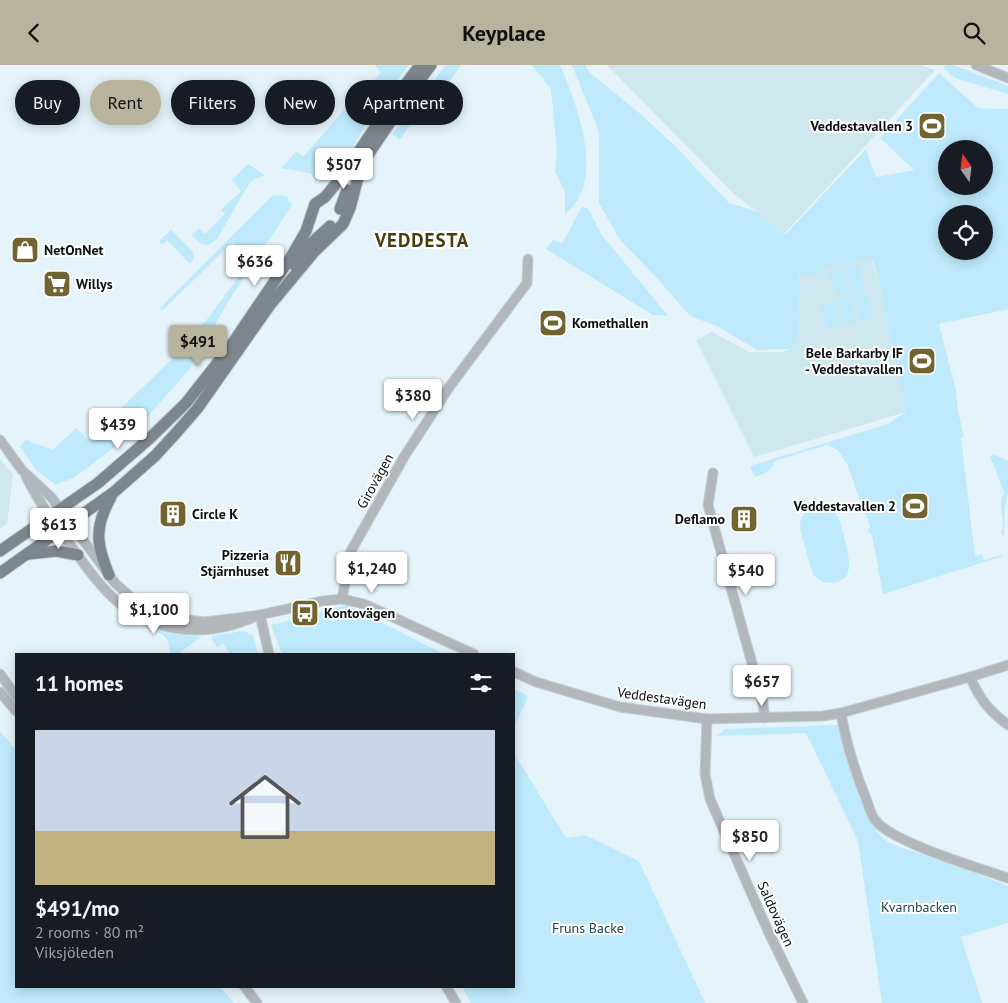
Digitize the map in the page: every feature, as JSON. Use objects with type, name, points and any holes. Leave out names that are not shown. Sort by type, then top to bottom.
[{"type":"main road","points":[[0,551],[98,483],[125,461],[167,422],[204,382],[291,257],[306,231],[315,204],[325,197],[350,166],[392,101],[420,65]]},
{"type":"main road","points":[[0,573],[114,493],[155,455],[197,409],[270,305],[301,255],[339,218],[340,209],[349,183],[431,65]]},
{"type":"main road","points":[[270,305],[314,252],[343,224],[350,208],[361,166]]},
{"type":"main road","points":[[325,197],[330,197],[336,201],[340,209]]},
{"type":"main road","points":[[312,215],[314,221],[319,226],[330,226]]},
{"type":"main road","points":[[109,575],[99,550],[97,532],[102,513],[114,493]]},
{"type":"main road","points":[[25,555],[56,551],[78,555]]},
{"type":"street","points":[[976,65],[1008,78]]},
{"type":"street","name":"Girovägen","points":[[342,599],[351,551],[404,457],[447,391],[527,283],[528,259]]},
{"type":"street","points":[[0,440],[22,470],[37,499],[59,531],[104,589],[120,604],[162,626],[180,629],[210,630],[238,625],[260,615]]},
{"type":"street","points":[[22,470],[51,497],[122,591],[144,607],[161,615],[205,622],[260,615],[322,601],[342,599],[364,604],[472,653]]},
{"type":"street","points":[[713,473],[708,505],[763,703],[765,718]]},
{"type":"street","points":[[260,615],[269,653]]},
{"type":"street","name":"Veddestavägen","points":[[515,672],[536,682],[620,707],[707,719],[823,716],[841,713],[1008,665]]},
{"type":"street","points":[[0,674],[15,695]]},
{"type":"street","points":[[970,677],[986,707],[1008,725]]},
{"type":"street","points":[[0,692],[15,710]]},
{"type":"street","points":[[841,713],[846,738],[861,786],[874,820],[883,829],[903,839],[1008,878]]},
{"type":"street","name":"Saldovägen","points":[[707,719],[705,774],[710,799],[768,931],[803,1003]]},
{"type":"street","points":[[246,988],[257,1003]]},
{"type":"street","points":[[447,988],[456,1003]]},
{"type":"shaded area","points":[[607,65],[921,65],[935,70],[785,233],[734,194]]},
{"type":"shaded area","points":[[871,259],[881,290],[906,412],[754,457],[696,340],[712,332],[749,352],[781,352],[790,349],[798,340],[799,272]]},
{"type":"shaded area","points":[[0,458],[13,475],[7,523],[0,529]]},
{"type":"green space","points":[[375,65],[409,65],[398,80],[375,80],[381,73]]},
{"type":"green space","points":[[446,65],[461,65],[450,80],[434,80]]},
{"type":"green space","points":[[532,65],[560,65],[583,132],[587,169],[584,185],[578,199],[571,209],[565,213],[565,191],[555,172],[557,152],[551,89]]},
{"type":"green space","points":[[572,65],[586,65],[588,71],[644,117],[676,147],[729,203],[758,212],[786,234],[866,149],[876,177],[914,170],[880,138],[939,73],[978,108],[1008,109],[1008,309],[939,324],[956,391],[964,437],[961,438],[975,556],[982,554],[984,560],[1003,556],[883,594],[872,535],[868,529],[870,527],[847,464],[838,450],[827,445],[775,461],[765,473],[755,477],[750,466],[888,424],[906,412],[881,290],[872,259],[823,268],[819,277],[799,273],[798,340],[790,349],[757,350],[717,326],[690,316],[620,240],[599,203],[599,132]]},
{"type":"green space","points":[[946,65],[953,65],[1008,86],[1008,94],[955,78],[943,68]]},
{"type":"green space","points":[[345,109],[345,125],[366,125],[333,176],[316,181],[312,174],[281,168],[296,152],[304,156],[331,125],[335,125],[335,120]]},
{"type":"green space","points":[[399,125],[410,125],[400,140],[392,134]]},
{"type":"green space","points":[[248,164],[265,175],[253,180],[247,187],[217,239],[209,245],[201,244],[192,235],[199,228],[205,234],[225,214],[221,210],[241,191],[232,180]]},
{"type":"green space","points":[[282,195],[287,197],[292,205],[228,302],[188,371],[133,433],[75,477],[56,485],[37,471],[20,447],[26,440],[53,450],[76,428],[88,440],[167,364],[208,318],[250,259],[233,242],[162,311],[160,308],[272,196]]},
{"type":"green space","points":[[582,207],[588,208],[601,234],[668,316],[653,315],[546,249],[553,240],[562,244]]},
{"type":"green space","points":[[171,230],[193,252],[194,259],[190,264],[167,240],[162,244],[159,241]]},
{"type":"green space","points":[[858,264],[865,289],[851,293],[845,268]]},
{"type":"green space","points":[[842,268],[849,293],[836,297],[829,272]]},
{"type":"green space","points":[[866,292],[873,317],[860,320],[853,295]]},
{"type":"green space","points":[[850,296],[857,321],[843,325],[837,300]]},
{"type":"green space","points":[[834,301],[841,326],[828,330],[821,305]]},
{"type":"green space","points":[[994,455],[1008,461],[1008,494],[1005,507],[1004,538],[1001,532],[1003,525],[1001,502],[1004,493],[990,456]]},
{"type":"green space","points":[[819,506],[827,508],[836,514],[842,530],[849,566],[845,578],[839,582],[825,582],[813,574],[803,540],[800,527],[802,517],[805,512]]},
{"type":"green space","points":[[347,605],[442,653],[282,653],[271,625]]},
{"type":"green space","points":[[143,625],[166,633],[201,637],[179,653],[170,653],[168,642],[163,635],[143,627]]},
{"type":"green space","points":[[243,631],[253,635],[258,653],[229,653],[223,643],[217,647],[212,640],[212,636]]},
{"type":"green space","points":[[515,690],[528,696],[515,726]]},
{"type":"green space","name":"Kvarnbacken","points":[[838,725],[854,782],[877,832],[889,843],[1008,886],[1008,923],[961,937],[982,1003],[882,1003],[858,841],[806,733],[717,736],[725,729]]},
{"type":"green space","points":[[0,731],[15,749],[15,988],[221,988],[234,1003],[0,1003]]},
{"type":"green space","name":"Fruns Backe","points":[[515,755],[566,838],[585,835],[639,861],[705,1003],[471,1003],[463,988],[515,988]]},
{"type":"place","name":"Veddestavallen 3","points":[[932,126]]},
{"type":"place","name":"NetOnNet","points":[[25,250]]},
{"type":"place","name":"Willys","points":[[57,284]]},
{"type":"place","name":"Komethallen","points":[[553,323]]},
{"type":"place","name":"Bele Barkarby IF - Veddestavallen","points":[[922,361]]},
{"type":"place","name":"Veddestavallen 2","points":[[915,506]]},
{"type":"place","name":"Circle K","points":[[173,514]]},
{"type":"place","name":"Deflamo","points":[[744,519]]},
{"type":"place","name":"Pizzeria Stjärnhuset","points":[[288,563]]},
{"type":"place","name":"Kontovägen","points":[[305,613]]},
{"type":"district","name":"VEDDESTA","points":[[422,240]]}]
